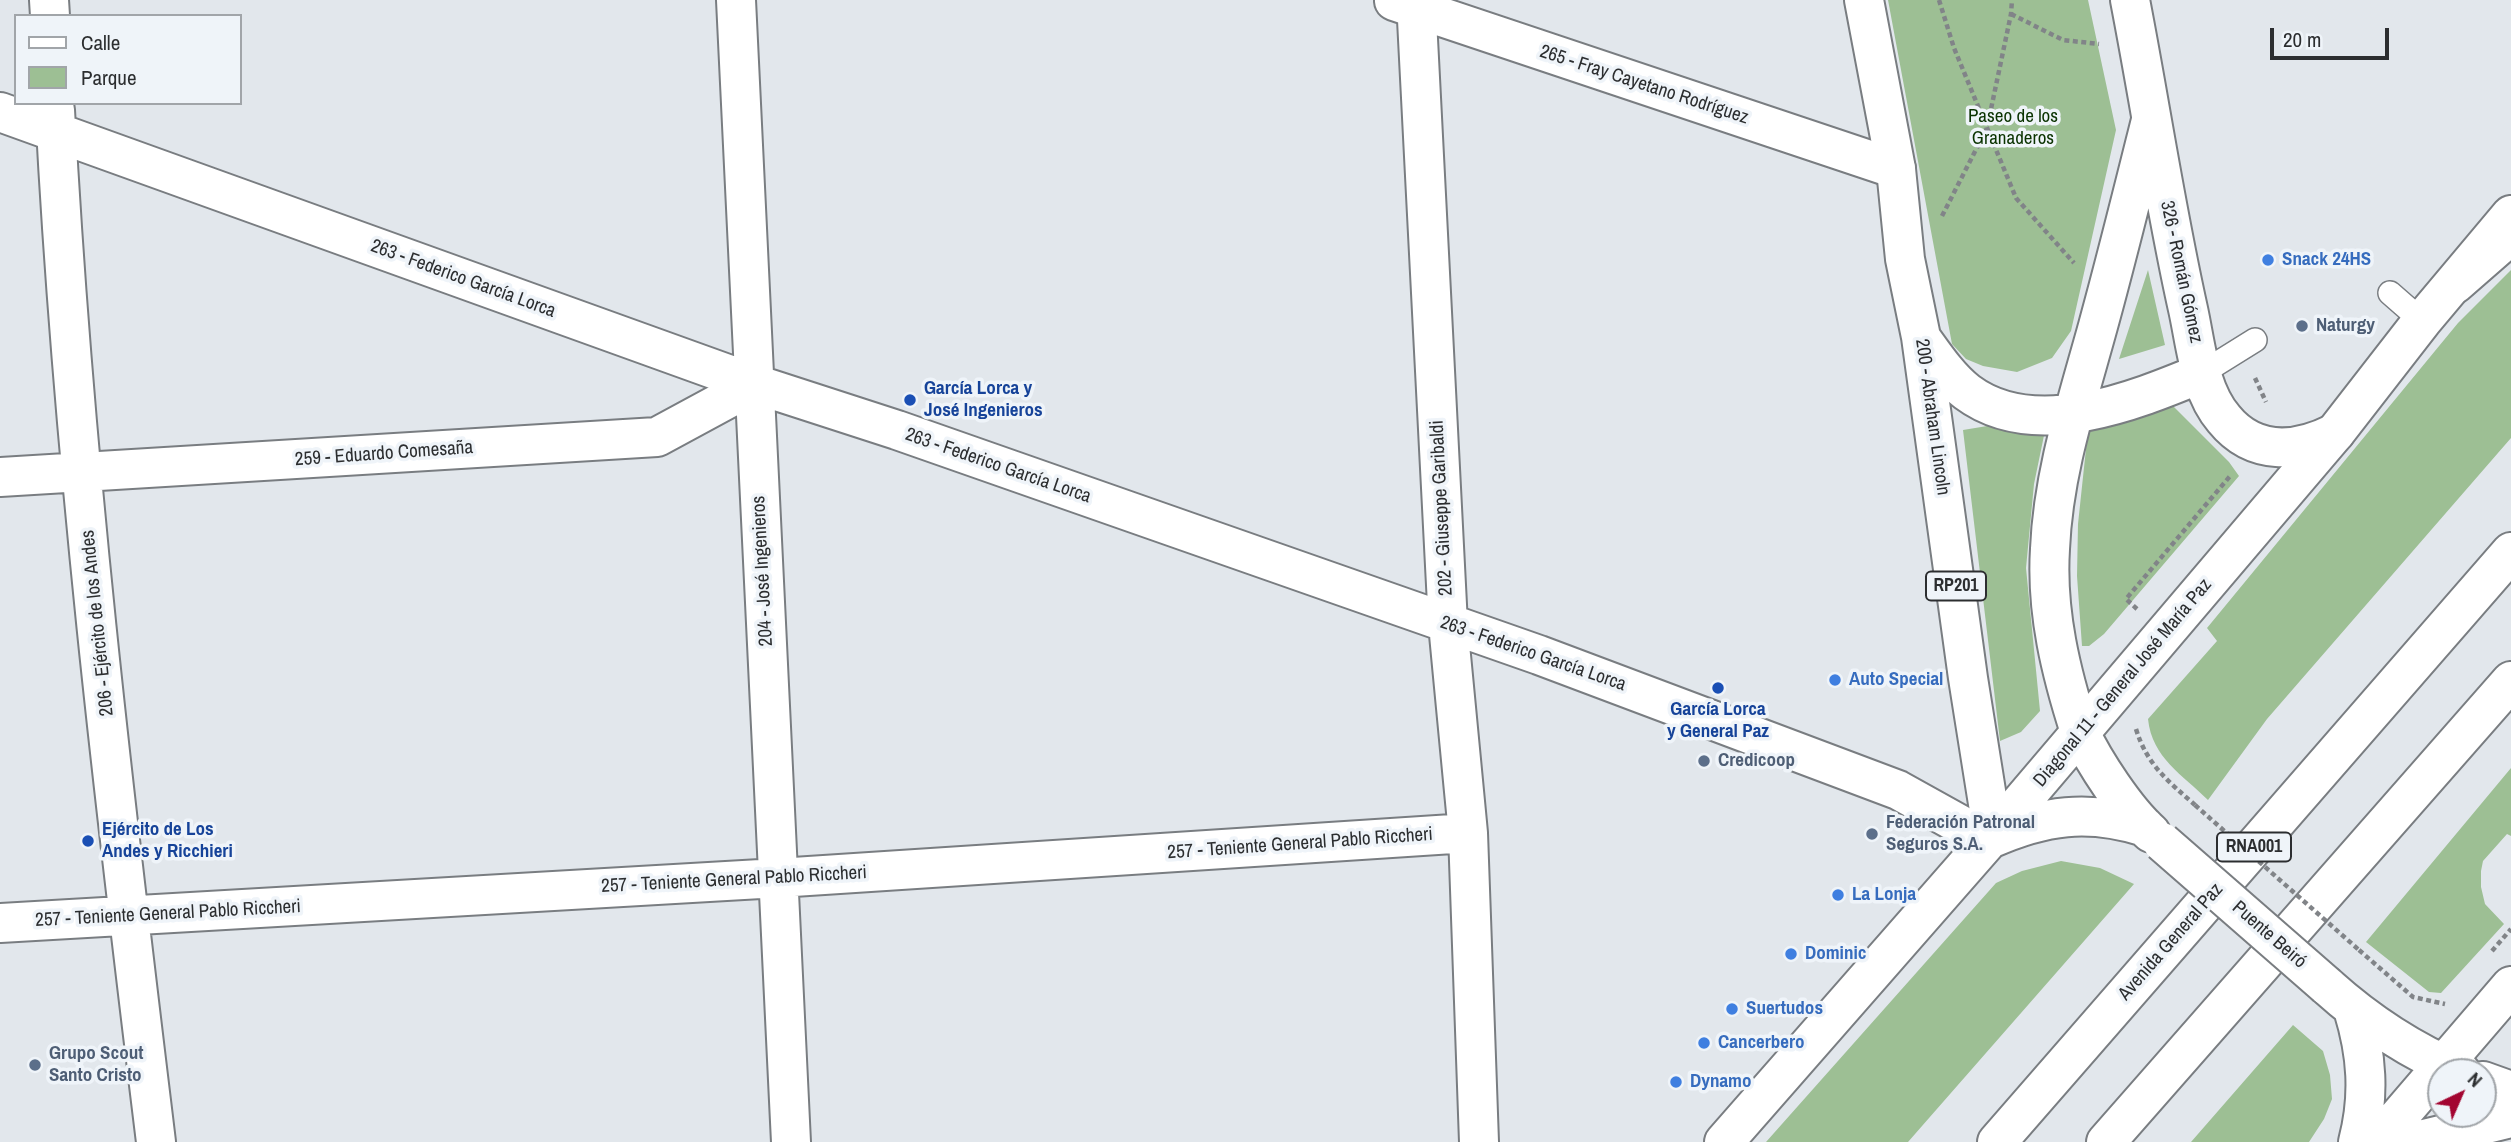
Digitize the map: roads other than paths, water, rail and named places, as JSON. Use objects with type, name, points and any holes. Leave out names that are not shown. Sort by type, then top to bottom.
[{"type":"main road","name":"204 - José Ingenieros","points":[[736,0],[791,1142]]},
{"type":"main road","name":"200 - Abraham Lincoln","points":[[1864,0],[1895,169],[1905,259],[1921,337],[1990,837]]},
{"type":"main road","name":"326 - Román Gómez","points":[[2130,0],[2151,120],[2202,373],[2214,404],[2222,417],[2239,433],[2253,441],[2285,448],[2311,443],[2335,433]]},
{"type":"main road","name":"265 - Fray Cayetano Rodríguez","points":[[1408,3],[1895,169]]},
{"type":"main road","name":"202 - Giuseppe Garibaldi","points":[[1408,3],[1448,624],[1468,833],[1479,1142]]},
{"type":"main road","name":"263 - Federico García Lorca","points":[[0,112],[55,117],[755,384],[897,430],[1539,654],[1898,790],[1990,837]]},
{"type":"main road","name":"206 - Ejército de los Andes","points":[[55,117],[82,473],[128,916],[156,1142]]},
{"type":"main road","name":"Puente Beiró","points":[[2151,120],[2073,414],[2057,489],[2049,551],[2055,637],[2066,690],[2080,732],[2097,761],[2153,834],[2340,998],[2396,1039],[2433,1058]]},
{"type":"main road","name":"Diagonal 11 - General José María Paz","points":[[1724,1142],[1990,837],[2335,433],[2422,321],[2511,215]]},
{"type":"main road","points":[[2455,284],[2511,235]]},
{"type":"main road","points":[[1921,337],[1942,366],[1966,392],[1996,408],[2034,414],[2073,414],[2120,403],[2202,373]]},
{"type":"main road","name":"259 - Eduardo Comesaña","points":[[0,477],[657,437],[755,384]]},
{"type":"main road","name":"Avenida General Paz","points":[[1997,1142],[2511,552]]},
{"type":"main road","points":[[2106,1142],[2511,681]]},
{"type":"main road","points":[[1990,837],[2052,818],[2099,817],[2120,819],[2153,834]]},
{"type":"main road","name":"257 - Teniente General Pablo Riccheri","points":[[0,923],[778,878],[1468,833]]},
{"type":"main road","points":[[2459,1058],[2511,986]]},
{"type":"main road","points":[[2340,998],[2361,1037],[2366,1065],[2366,1094],[2358,1142]]},
{"type":"main road","points":[[2377,1142],[2427,1093]]},
{"type":"main road","points":[[2412,1142],[2473,1125],[2511,1118]]},
{"type":"lane","points":[[2390,293],[2422,321]]},
{"type":"lane","points":[[2202,373],[2255,341]]},
{"type":"place","name":"Snack 24HS","points":[[2268,260]]},
{"type":"place","name":"Naturgy","points":[[2302,326]]},
{"type":"place","name":"García Lorca y José Ingenieros","points":[[910,400]]},
{"type":"place","name":"Auto Special","points":[[1835,680]]},
{"type":"place","name":"García Lorca y General Paz","points":[[1718,688]]},
{"type":"place","name":"Credicoop","points":[[1704,761]]},
{"type":"place","name":"Federación Patronal Seguros S.A.","points":[[1872,834]]},
{"type":"place","name":"Ejército de Los Andes y Ricchieri","points":[[88,841]]},
{"type":"place","name":"La Lonja","points":[[1838,895]]},
{"type":"place","name":"Dominic","points":[[1791,954]]},
{"type":"place","name":"Suertudos","points":[[1732,1009]]},
{"type":"place","name":"Cancerbero","points":[[1704,1043]]},
{"type":"place","name":"Grupo Scout Santo Cristo","points":[[35,1065]]},
{"type":"place","name":"Dynamo","points":[[1676,1082]]},
{"type":"park label","name":"Paseo de los Granaderos","points":[[2013,128]]}]
